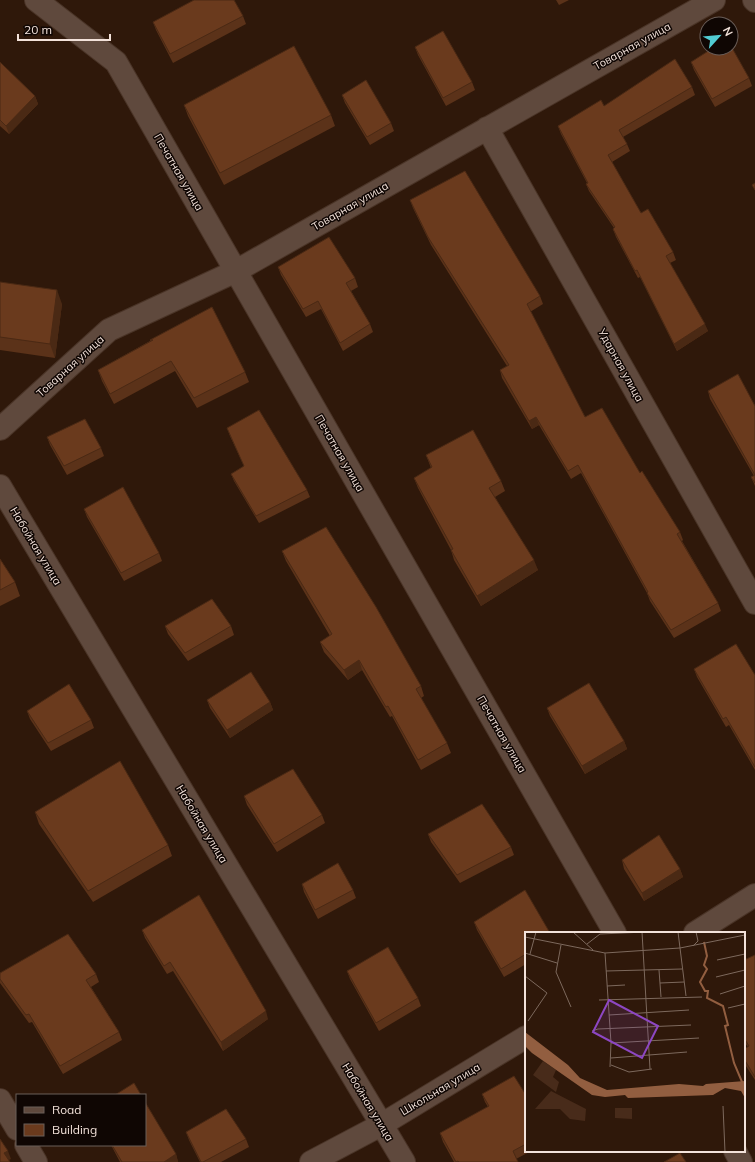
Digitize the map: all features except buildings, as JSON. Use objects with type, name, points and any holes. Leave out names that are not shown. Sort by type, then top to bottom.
[{"type":"street","name":"Печатная улица","points":[[36,0],[116,62],[614,932]]},
{"type":"street","name":"Товарная улица","points":[[0,429],[109,330],[236,271],[714,0]]},
{"type":"street","name":"Ударная улица","points":[[487,128],[755,603]]},
{"type":"street","name":"Набойная улица","points":[[0,486],[404,1162]]},
{"type":"street","points":[[697,932],[755,896]]},
{"type":"street","name":"Школьная улица","points":[[311,1162],[381,1124],[525,1038]]},
{"type":"street","points":[[0,1100],[16,1127]]},
{"type":"street","points":[[27,1146],[36,1162]]},
{"type":"street","points":[[736,1152],[741,1162]]}]
